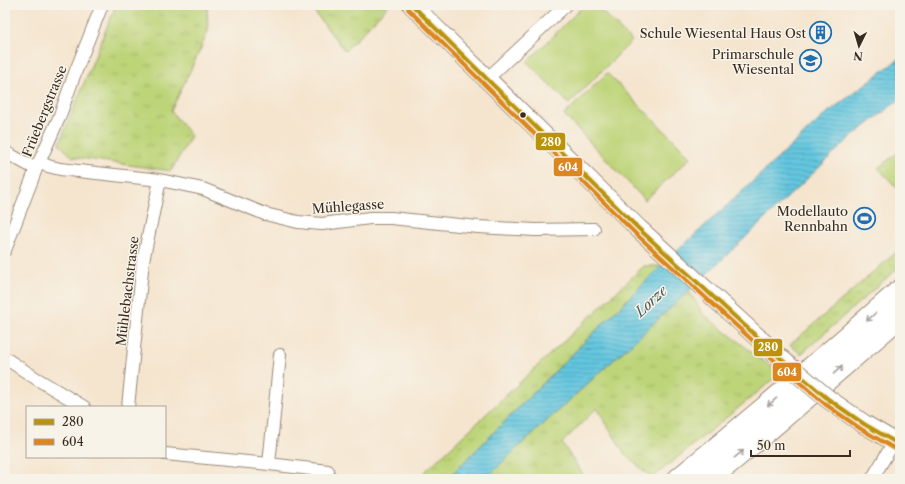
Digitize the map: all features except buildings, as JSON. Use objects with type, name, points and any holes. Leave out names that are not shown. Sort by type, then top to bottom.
[{"type":"highway","points":[[679,479],[839,345],[900,291]]},
{"type":"highway","points":[[709,479],[763,435],[900,316]]},
{"type":"street","name":"Früebergstrasse","points":[[5,250],[38,165],[59,118],[102,5]]},
{"type":"street","points":[[412,5],[663,252],[790,367],[828,399],[864,424],[897,444],[872,479]]},
{"type":"street","points":[[487,79],[566,5]]},
{"type":"street","name":"Mühlegasse","points":[[5,152],[38,165],[60,169],[160,180],[203,189],[265,214],[298,222],[322,224],[370,218],[391,218],[478,227],[535,230],[594,229]]},
{"type":"street","name":"Mühlebachstrasse","points":[[128,406],[143,261],[160,180]]},
{"type":"street","points":[[270,464],[280,356]]},
{"type":"street","points":[[5,358],[82,406]]},
{"type":"street","points":[[166,454],[328,471]]},
{"type":"green space","points":[[116,5],[207,5],[208,31],[171,111],[191,136],[171,171],[73,157],[59,144]]},
{"type":"green space","points":[[309,5],[389,5],[345,51]]},
{"type":"green space","points":[[584,5],[595,5],[632,41],[569,104],[527,62]]},
{"type":"green space","points":[[607,73],[691,157],[645,200],[564,115]]},
{"type":"green space","points":[[900,151],[900,191],[878,168]]},
{"type":"green space","points":[[900,249],[900,266],[801,354],[790,345]]},
{"type":"green space","points":[[644,266],[661,266],[447,479],[417,479]]},
{"type":"green space","points":[[689,291],[703,314],[780,374],[652,478],[624,453],[597,408],[562,443],[586,479],[486,479],[516,449]]},
{"type":"water","name":"Lorze","points":[[900,58],[900,99],[849,139],[689,291],[516,449],[486,479],[447,479],[661,266],[827,113]]},
{"type":"transit line","name":"280","points":[[412,5],[639,229],[790,367],[828,399],[864,424],[900,445]]},
{"type":"transit line","name":"604","points":[[408,9],[635,233],[786,371],[825,404],[861,429],[897,450]]},
{"type":"place","name":"Schule Wiesental Haus Ost","points":[[821,33]]},
{"type":"place","name":"Primarschule Wiesental","points":[[810,61]]},
{"type":"place","name":"Modellauto Rennbahn","points":[[864,218]]}]
